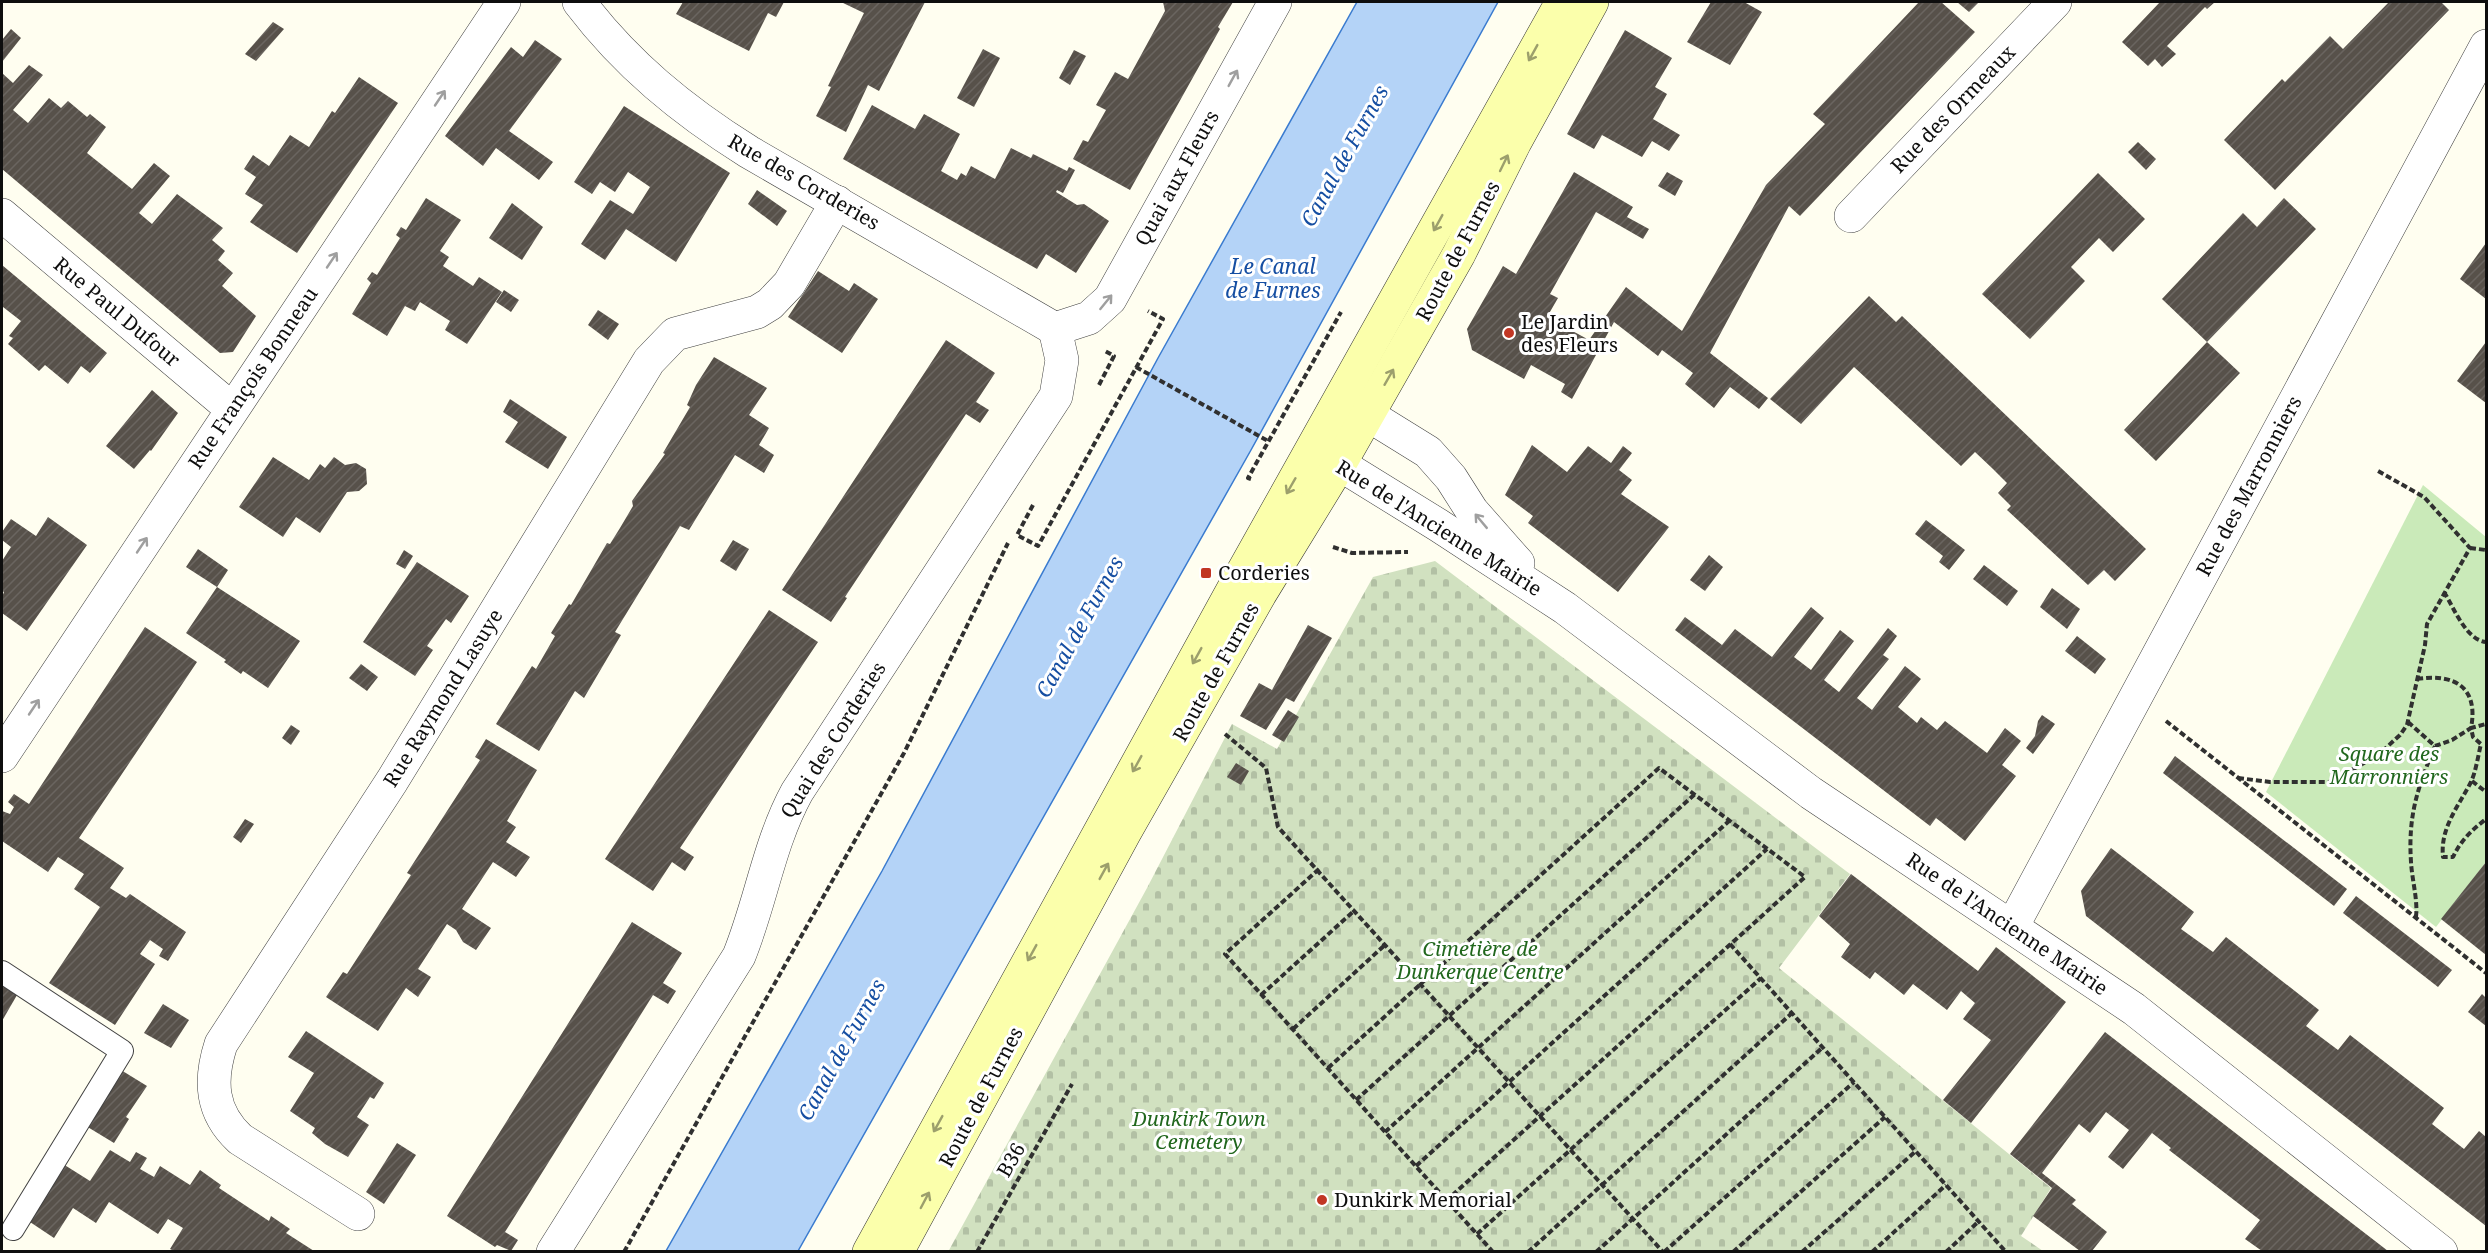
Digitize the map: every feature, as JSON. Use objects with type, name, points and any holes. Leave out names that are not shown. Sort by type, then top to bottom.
[{"type":"main road","name":"Route de Furnes","points":[[897,1251],[1114,853],[1260,594],[1300,530],[1326,456],[1340,398],[1562,2]]},
{"type":"main road","name":"Route de Furnes","points":[[869,1251],[1326,456],[1368,413],[1459,255],[1519,133],[1592,2]]},
{"type":"street","name":"Rue François Bonneau","points":[[2,756],[504,2]]},
{"type":"street","name":"Rue des Corderies","points":[[579,2],[625,57],[678,104],[739,145],[1055,329]]},
{"type":"street","name":"Quai aux Fleurs","points":[[1055,329],[1089,318],[1110,299],[1275,2]]},
{"type":"street","name":"Rue des Ormeaux","points":[[1851,216],[2055,2]]},
{"type":"street","name":"Rue des Marronniers","points":[[2012,927],[2487,46]]},
{"type":"street","name":"Rue Raymond Lasuye","points":[[358,1214],[240,1139],[228,1127],[215,1101],[213,1087],[222,1044],[392,781],[649,361],[675,334],[757,312],[770,304],[789,284],[837,202]]},
{"type":"street","name":"Rue Paul Dufour","points":[[2,215],[232,409]]},
{"type":"street","name":"Quai des Corderies","points":[[553,1251],[740,956],[755,916],[780,826],[797,792],[1056,396],[1062,360],[1055,329]]},
{"type":"street","name":"Rue de l'Ancienne Mairie","points":[[1340,398],[1368,413],[1428,452],[1509,555],[1565,608]]},
{"type":"street","name":"Rue de l'Ancienne Mairie","points":[[1326,456],[1438,525],[1565,608],[1766,761],[2133,1010],[2442,1251]]},
{"type":"lane","points":[[2,972],[122,1051],[13,1229]]},
{"type":"path","points":[[1034,503],[1017,535],[1038,546],[1163,319]]},
{"type":"path","points":[[1097,387],[1114,356],[1104,351],[1100,360]]},
{"type":"path","points":[[1136,368],[1268,441],[1248,478]]},
{"type":"path","points":[[2378,471],[2424,497],[2470,548],[2487,550]]},
{"type":"path","points":[[624,1251],[904,753],[1029,499]]},
{"type":"path","points":[[1300,530],[1332,547],[1352,553],[1416,552]]},
{"type":"path","points":[[2238,778],[2270,782],[2329,782],[2377,756],[2400,735],[2408,721],[2425,645],[2427,624],[2470,548]]},
{"type":"path","points":[[2444,592],[2466,629],[2479,641],[2487,642]]},
{"type":"path","points":[[2417,679],[2434,676],[2446,678],[2466,689],[2474,713],[2471,728],[2473,737],[2481,744],[2472,780],[2456,803],[2442,842],[2443,857],[2453,857],[2458,845],[2471,830],[2487,819]]},
{"type":"path","points":[[2135,697],[2487,973]]},
{"type":"path","points":[[1194,712],[1266,768],[1278,827],[1319,869],[1663,1251],[1854,1082]]},
{"type":"path","points":[[2408,721],[2435,746]]},
{"type":"path","points":[[2435,746],[2452,740],[2471,728],[2487,724]]},
{"type":"path","points":[[2416,917],[2418,906],[2413,888],[2410,846],[2411,813],[2435,746]]},
{"type":"path","points":[[1328,1068],[1659,768],[1805,877],[1446,1200]]},
{"type":"path","points":[[2472,780],[2487,792]]},
{"type":"path","points":[[1356,1100],[1695,794]]},
{"type":"path","points":[[1385,1132],[1730,820]]},
{"type":"path","points":[[1416,1166],[1768,849]]},
{"type":"path","points":[[1319,869],[1225,954],[1493,1251]]},
{"type":"path","points":[[1262,994],[1355,910]]},
{"type":"path","points":[[1293,1029],[1386,944]]},
{"type":"path","points":[[1730,944],[2006,1251]]},
{"type":"path","points":[[1477,1234],[1761,978]]},
{"type":"path","points":[[1528,1251],[1792,1013]]},
{"type":"path","points":[[1596,1251],[1823,1047]]},
{"type":"path","name":"B36","points":[[976,1251],[1072,1084]]},
{"type":"path","points":[[1733,1251],[1885,1117]]},
{"type":"path","points":[[1802,1251],[1916,1150]]},
{"type":"path","points":[[1872,1251],[1946,1185]]},
{"type":"path","points":[[1946,1251],[1979,1221]]},
{"type":"green space","name":"Square des Marronniers","points":[[2423,485],[2486,537],[2486,862],[2436,927],[2266,792]]},
{"type":"green space","name":"Cimetière de Dunkerque Centre","points":[[1435,561],[1850,874],[1779,968],[2051,1188],[2021,1236],[2043,1251],[948,1252],[1147,888],[1232,724],[1277,749],[1373,577]]},
{"type":"water","name":"Le Canal de Furnes","points":[[1357,2],[1498,2],[1251,450],[798,1251],[666,1251],[882,871],[1158,358]]},
{"type":"building","points":[[683,2],[784,2],[776,17],[768,13],[749,51],[676,14]]},
{"type":"building","points":[[841,2],[925,2],[879,91],[868,85],[846,132],[816,116],[864,13]]},
{"type":"building","points":[[1163,2],[1233,2],[1130,190],[1073,159],[1083,140],[1088,142],[1106,110],[1096,105],[1115,72],[1128,79],[1165,11]]},
{"type":"building","points":[[1711,2],[1744,2],[1762,12],[1730,65],[1687,42]]},
{"type":"building","points":[[1919,2],[1941,2],[1975,32],[1800,216],[1789,206],[1710,353],[1768,398],[1759,409],[1730,387],[1714,408],[1685,384],[1693,373],[1662,350],[1658,356],[1614,322],[1572,399],[1561,392],[1565,384],[1531,365],[1524,379],[1472,350],[1467,329],[1503,266],[1516,274],[1574,172],[1633,207],[1627,217],[1649,229],[1643,239],[1596,212],[1550,294],[1558,298],[1547,317],[1589,340],[1626,287],[1682,331],[1766,185],[1825,124],[1813,114]]},
{"type":"building","points":[[1957,2],[1979,2],[1969,12]]},
{"type":"building","points":[[2160,2],[2215,2],[2207,9],[2205,7],[2167,46],[2176,54],[2162,67],[2155,59],[2148,66],[2122,42]]},
{"type":"building","points":[[2389,2],[2441,2],[2449,10],[2275,190],[2224,140],[2282,79],[2285,82],[2330,36],[2343,49]]},
{"type":"building","points":[[273,22],[284,29],[256,61],[245,54]]},
{"type":"building","points":[[11,29],[21,38],[2,62],[2,40]]},
{"type":"building","points":[[1625,30],[1672,58],[1655,87],[1667,94],[1653,119],[1680,135],[1669,151],[1652,141],[1642,157],[1602,135],[1594,149],[1567,134]]},
{"type":"building","points":[[535,40],[562,59],[509,131],[553,162],[539,180],[496,148],[483,166],[445,136],[511,47],[523,57]]},
{"type":"building","points":[[983,49],[1000,58],[974,107],[957,98]]},
{"type":"building","points":[[1074,50],[1086,56],[1070,85],[1059,78]]},
{"type":"building","points":[[29,65],[43,75],[13,110],[28,123],[49,98],[61,108],[68,101],[87,117],[90,114],[106,127],[87,153],[132,189],[154,163],[170,176],[139,213],[152,224],[177,194],[223,228],[212,240],[225,251],[218,260],[233,273],[222,286],[256,316],[233,352],[220,353],[2,169],[2,73],[13,83]]},
{"type":"building","points":[[359,77],[398,103],[297,253],[250,222],[263,205],[245,194],[256,177],[244,169],[253,155],[269,166],[290,135],[309,147],[332,111],[335,113]]},
{"type":"building","points":[[872,105],[915,129],[924,114],[960,134],[941,171],[957,180],[961,173],[966,176],[971,166],[995,179],[1011,148],[1031,158],[1033,154],[1067,171],[1069,167],[1075,170],[1063,193],[1057,190],[1056,192],[1077,205],[1084,204],[1109,221],[1076,273],[1046,254],[1037,269],[843,159]]},
{"type":"building","points":[[624,106],[730,173],[676,262],[626,229],[605,260],[581,244],[610,200],[633,214],[650,187],[628,172],[615,192],[600,182],[592,194],[574,182]]},
{"type":"building","points":[[2138,142],[2156,159],[2146,170],[2128,152]]},
{"type":"building","points":[[1667,172],[1683,181],[1675,196],[1658,186]]},
{"type":"building","points":[[2098,173],[2145,219],[2113,252],[2099,238],[2071,267],[2085,281],[2030,339],[1982,294]]},
{"type":"building","points":[[757,190],[787,211],[777,226],[748,204]]},
{"type":"building","points":[[426,198],[461,220],[440,251],[449,257],[443,266],[473,286],[479,277],[502,292],[467,344],[445,330],[450,321],[420,302],[415,311],[405,306],[387,336],[352,314],[371,283],[367,279],[372,272],[377,275],[400,238],[396,235],[401,227],[406,230]]},
{"type":"building","points":[[2284,198],[2316,229],[2207,342],[2162,299],[2243,213],[2257,227]]},
{"type":"building","points":[[512,203],[543,227],[522,260],[489,238]]},
{"type":"building","points":[[2486,243],[2486,299],[2460,279]]},
{"type":"building","points":[[2,265],[107,353],[90,373],[81,366],[68,384],[45,365],[39,371],[8,344],[13,338],[9,336],[21,321],[3,307],[2,309]]},
{"type":"building","points":[[818,271],[849,291],[854,283],[878,299],[842,353],[788,317]]},
{"type":"building","points":[[504,290],[519,300],[511,312],[496,302]]},
{"type":"building","points":[[1869,296],[1896,322],[1902,316],[2146,549],[2115,581],[2104,570],[2088,585],[2007,510],[2011,506],[1998,493],[2007,483],[1975,452],[1961,466],[1854,367],[1801,424],[1770,399]]},
{"type":"building","points":[[598,310],[619,324],[608,340],[588,325]]},
{"type":"building","points":[[946,340],[995,373],[976,402],[989,410],[980,423],[966,414],[845,597],[847,598],[831,622],[782,590]]},
{"type":"building","points":[[2207,342],[2240,373],[2156,461],[2124,430]]},
{"type":"building","points":[[2486,342],[2486,403],[2457,381]]},
{"type":"building","points":[[714,357],[767,388],[749,415],[769,428],[759,445],[774,455],[764,473],[735,455],[689,530],[680,526],[615,632],[621,635],[584,698],[575,691],[539,751],[496,724],[532,666],[536,669],[555,636],[551,633],[569,604],[571,605],[607,543],[610,544],[620,528],[633,506],[632,501],[665,454],[663,453],[690,407],[687,405],[696,385]]},
{"type":"building","points":[[152,390],[178,413],[151,451],[134,469],[106,446]]},
{"type":"building","points":[[510,399],[567,437],[548,469],[505,442],[518,422],[503,412]]},
{"type":"building","points":[[1532,445],[1567,472],[1588,446],[1611,463],[1623,446],[1632,453],[1619,470],[1632,480],[1621,494],[1669,527],[1618,592],[1528,523],[1533,516],[1505,495]]},
{"type":"building","points":[[273,457],[309,480],[320,464],[325,468],[334,457],[345,465],[356,463],[366,469],[367,484],[359,491],[347,492],[320,533],[296,517],[283,537],[239,507]]},
{"type":"building","points":[[48,517],[87,545],[27,631],[2,613],[4,592],[2,591],[2,561],[11,547],[2,540],[2,532],[11,519],[36,536]]},
{"type":"building","points":[[1926,520],[1965,550],[1949,570],[1939,562],[1943,556],[1915,534]]},
{"type":"building","points":[[733,540],[749,549],[736,571],[720,561]]},
{"type":"building","points":[[198,549],[228,570],[217,587],[186,567]]},
{"type":"building","points":[[404,550],[413,556],[405,569],[396,564]]},
{"type":"building","points":[[1709,555],[1723,567],[1705,591],[1690,580]]},
{"type":"building","points":[[417,562],[469,596],[451,623],[446,619],[427,646],[433,650],[415,676],[363,642]]},
{"type":"building","points":[[1984,565],[2018,591],[2007,606],[1973,579]]},
{"type":"building","points":[[217,587],[300,641],[268,688],[243,671],[241,674],[224,662],[226,660],[186,633]]},
{"type":"building","points":[[2052,588],[2080,609],[2067,629],[2040,607]]},
{"type":"building","points":[[1811,607],[1824,618],[1794,657],[1811,670],[1840,630],[1854,641],[1824,680],[1839,692],[1888,628],[1897,636],[1883,655],[1889,659],[1857,698],[1872,710],[1905,666],[1921,679],[1898,707],[1917,723],[1921,717],[1937,730],[1945,721],[1987,753],[2005,728],[2021,741],[2002,765],[2016,776],[1965,841],[1936,818],[1930,826],[1675,630],[1685,617],[1722,645],[1735,629],[1772,657]]},
{"type":"building","points":[[769,610],[818,642],[680,848],[694,857],[685,871],[672,862],[653,891],[605,859]]},
{"type":"building","points":[[1308,625],[1332,638],[1294,702],[1286,698],[1266,730],[1240,716],[1259,683],[1272,690]]},
{"type":"building","points":[[145,627],[197,662],[79,838],[124,868],[110,888],[126,898],[130,894],[186,932],[168,961],[159,956],[163,949],[150,940],[140,954],[155,964],[115,1025],[49,983],[100,907],[74,889],[84,874],[58,857],[48,872],[2,841],[2,811],[10,814],[14,807],[8,802],[14,794],[29,804]]},
{"type":"building","points":[[2077,636],[2106,659],[2095,674],[2065,651]]},
{"type":"building","points":[[361,664],[378,677],[367,691],[349,678]]},
{"type":"building","points":[[1288,710],[1299,717],[1284,742],[1272,735]]},
{"type":"building","points":[[2042,715],[2055,724],[2033,754],[2026,748],[2035,736],[2038,721]]},
{"type":"building","points":[[291,725],[300,731],[291,745],[282,738]]},
{"type":"building","points":[[486,739],[537,770],[507,821],[516,827],[506,842],[530,857],[516,877],[493,862],[462,909],[491,928],[476,950],[463,942],[456,930],[447,924],[418,969],[431,977],[418,997],[406,988],[378,1031],[326,997],[343,972],[347,974],[411,875],[407,873],[480,760],[475,757]]},
{"type":"building","points":[[2175,756],[2347,889],[2334,906],[2163,773]]},
{"type":"building","points":[[1236,763],[1249,771],[1241,785],[1227,777]]},
{"type":"building","points":[[245,819],[254,824],[241,843],[233,837]]},
{"type":"building","points":[[2111,848],[2194,912],[2181,929],[2213,952],[2226,937],[2319,1010],[2306,1026],[2338,1050],[2350,1035],[2444,1108],[2432,1124],[2464,1149],[2479,1131],[2486,1137],[2486,1226],[2086,916],[2081,891]]},
{"type":"building","points":[[2486,862],[2486,955],[2441,919]]},
{"type":"building","points":[[1851,874],[1978,971],[1996,947],[2066,1002],[1971,1123],[1943,1100],[1991,1040],[1963,1019],[1975,1003],[1961,991],[1947,1010],[1913,984],[1904,995],[1875,972],[1870,979],[1841,957],[1850,944],[1819,916]]},
{"type":"building","points":[[2356,896],[2452,970],[2438,987],[2343,913]]},
{"type":"building","points":[[632,922],[682,953],[663,983],[676,991],[668,1004],[653,995],[505,1232],[518,1240],[511,1251],[497,1245],[495,1247],[447,1216]]},
{"type":"building","points":[[2,985],[17,995],[2,1021]]},
{"type":"building","points":[[2482,994],[2486,998],[2486,1026],[2468,1012]]},
{"type":"building","points":[[163,1004],[189,1020],[171,1048],[144,1033]]},
{"type":"building","points":[[306,1031],[384,1083],[374,1099],[370,1097],[357,1117],[369,1125],[348,1157],[325,1144],[312,1133],[315,1128],[290,1111],[314,1073],[288,1057]]},
{"type":"building","points":[[2105,1032],[2388,1251],[2262,1251],[2245,1239],[2260,1220],[2169,1150],[2171,1148],[2152,1133],[2123,1169],[2108,1157],[2129,1130],[2106,1112],[2090,1133],[2079,1124],[2042,1173],[2076,1200],[2072,1204],[2107,1232],[2092,1251],[2080,1251],[2033,1216],[2052,1188],[2010,1154]]},
{"type":"building","points":[[121,1070],[147,1086],[126,1117],[129,1119],[114,1143],[86,1126]]},
{"type":"building","points":[[397,1143],[416,1155],[384,1204],[366,1192]]},
{"type":"building","points":[[110,1150],[130,1162],[136,1152],[147,1158],[140,1169],[154,1177],[160,1166],[190,1185],[200,1170],[221,1185],[219,1188],[269,1221],[271,1216],[290,1229],[286,1233],[314,1251],[174,1251],[170,1249],[183,1228],[168,1219],[158,1234],[109,1202],[96,1223],[73,1208],[54,1238],[27,1220],[63,1164],[90,1181]]},
{"type":"place","name":"Le Jardin des Fleurs","points":[[1509,333]]},
{"type":"place","name":"Corderies","points":[[1206,573]]},
{"type":"place","name":"Dunkirk Memorial","points":[[1322,1200]]},
{"type":"water label","name":"Canal de Furnes","points":[[1345,156]]},
{"type":"water label","name":"Canal de Furnes","points":[[1080,627]]},
{"type":"water label","name":"Canal de Furnes","points":[[842,1050]]},
{"type":"park label","name":"Dunkirk Town Cemetery","points":[[1199,1130]]}]
